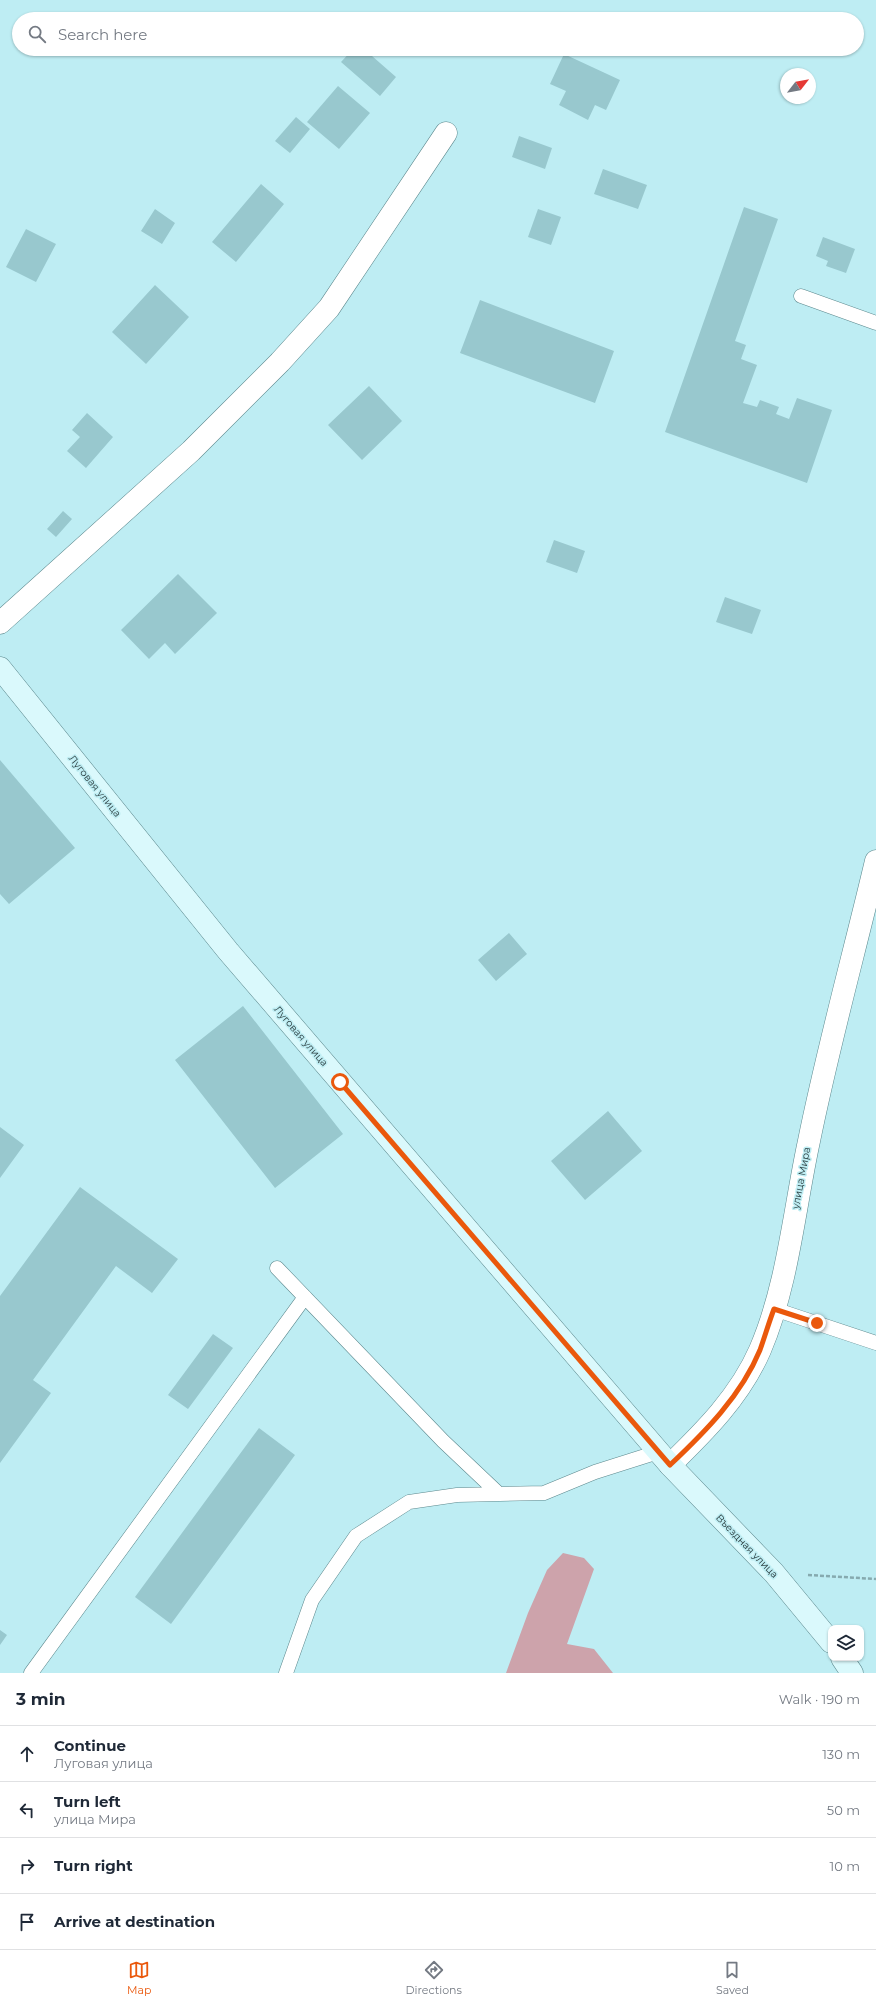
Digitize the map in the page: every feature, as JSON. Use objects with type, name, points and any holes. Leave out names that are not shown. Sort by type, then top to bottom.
[{"type":"street","points":[[0,623],[191,451],[280,362],[329,308],[446,133]]},
{"type":"street","name":"Луговая улица","points":[[0,668],[228,951],[664,1459]]},
{"type":"street","name":"улица Мира","points":[[664,1459],[705,1432],[736,1394],[760,1351],[774,1309],[784,1270],[809,1140],[876,861]]},
{"type":"street","name":"Въездная улица","points":[[664,1459],[774,1573],[828,1638]]},
{"type":"street","points":[[844,1661],[852,1673]]},
{"type":"lane","points":[[801,296],[876,324]]},
{"type":"lane","points":[[277,1268],[443,1441],[499,1494]]},
{"type":"lane","points":[[31,1673],[305,1298]]},
{"type":"lane","points":[[774,1309],[876,1343]]},
{"type":"lane","points":[[286,1673],[312,1600],[356,1536],[409,1502],[457,1495],[544,1493],[595,1472],[664,1459]]},
{"type":"path","points":[[774,1573],[876,1579]]},
{"type":"shaded area","points":[[563,1553],[584,1558],[594,1569],[567,1644],[594,1649],[613,1673],[506,1673],[528,1613],[547,1570]]},
{"type":"building","points":[[347,56],[372,56],[396,77],[380,96],[341,62]]},
{"type":"building","points":[[563,56],[568,56],[620,80],[606,110],[595,105],[588,120],[559,105],[566,91],[550,84]]},
{"type":"building","points":[[338,86],[370,113],[339,149],[307,122]]},
{"type":"building","points":[[296,117],[310,129],[290,153],[275,141]]},
{"type":"building","points":[[519,136],[552,148],[545,169],[512,157]]},
{"type":"building","points":[[603,169],[647,185],[638,209],[594,194]]},
{"type":"building","points":[[261,184],[284,204],[236,262],[212,242]]},
{"type":"building","points":[[744,207],[778,219],[735,341],[746,345],[741,359],[757,365],[743,403],[757,407],[760,400],[779,407],[776,414],[789,419],[797,398],[832,410],[807,483],[665,432]]},
{"type":"building","points":[[155,209],[175,223],[162,244],[141,231]]},
{"type":"building","points":[[538,209],[561,217],[551,245],[528,237]]},
{"type":"building","points":[[26,229],[56,244],[36,282],[6,267]]},
{"type":"building","points":[[823,237],[855,249],[846,273],[826,266],[828,261],[816,256]]},
{"type":"building","points":[[155,285],[189,317],[146,364],[112,332]]},
{"type":"building","points":[[480,300],[614,351],[595,403],[460,353]]},
{"type":"building","points":[[369,386],[402,421],[362,460],[328,425]]},
{"type":"building","points":[[87,413],[113,437],[86,468],[67,451],[80,437],[72,430]]},
{"type":"building","points":[[63,511],[72,519],[56,537],[47,529]]},
{"type":"building","points":[[554,540],[585,551],[577,573],[546,562]]},
{"type":"building","points":[[178,574],[217,613],[175,654],[165,643],[149,659],[121,630]]},
{"type":"building","points":[[725,597],[761,610],[752,634],[716,622]]},
{"type":"building","points":[[0,760],[75,848],[9,904],[0,894]]},
{"type":"building","points":[[509,933],[527,954],[496,981],[478,960]]},
{"type":"building","points":[[243,1006],[343,1134],[275,1188],[175,1060]]},
{"type":"building","points":[[608,1111],[642,1151],[585,1200],[551,1161]]},
{"type":"building","points":[[0,1127],[24,1145],[0,1178]]},
{"type":"building","points":[[80,1187],[178,1259],[152,1293],[116,1266],[33,1380],[51,1393],[0,1463],[0,1296]]},
{"type":"building","points":[[213,1334],[233,1348],[188,1409],[168,1395]]},
{"type":"building","points":[[259,1428],[295,1455],[171,1624],[135,1597]]},
{"type":"building","points":[[0,1630],[7,1635],[0,1645]]},
{"type":"route","points":[[340,1082],[670,1465],[705,1432],[736,1394],[760,1351],[774,1309],[817,1323]]}]
